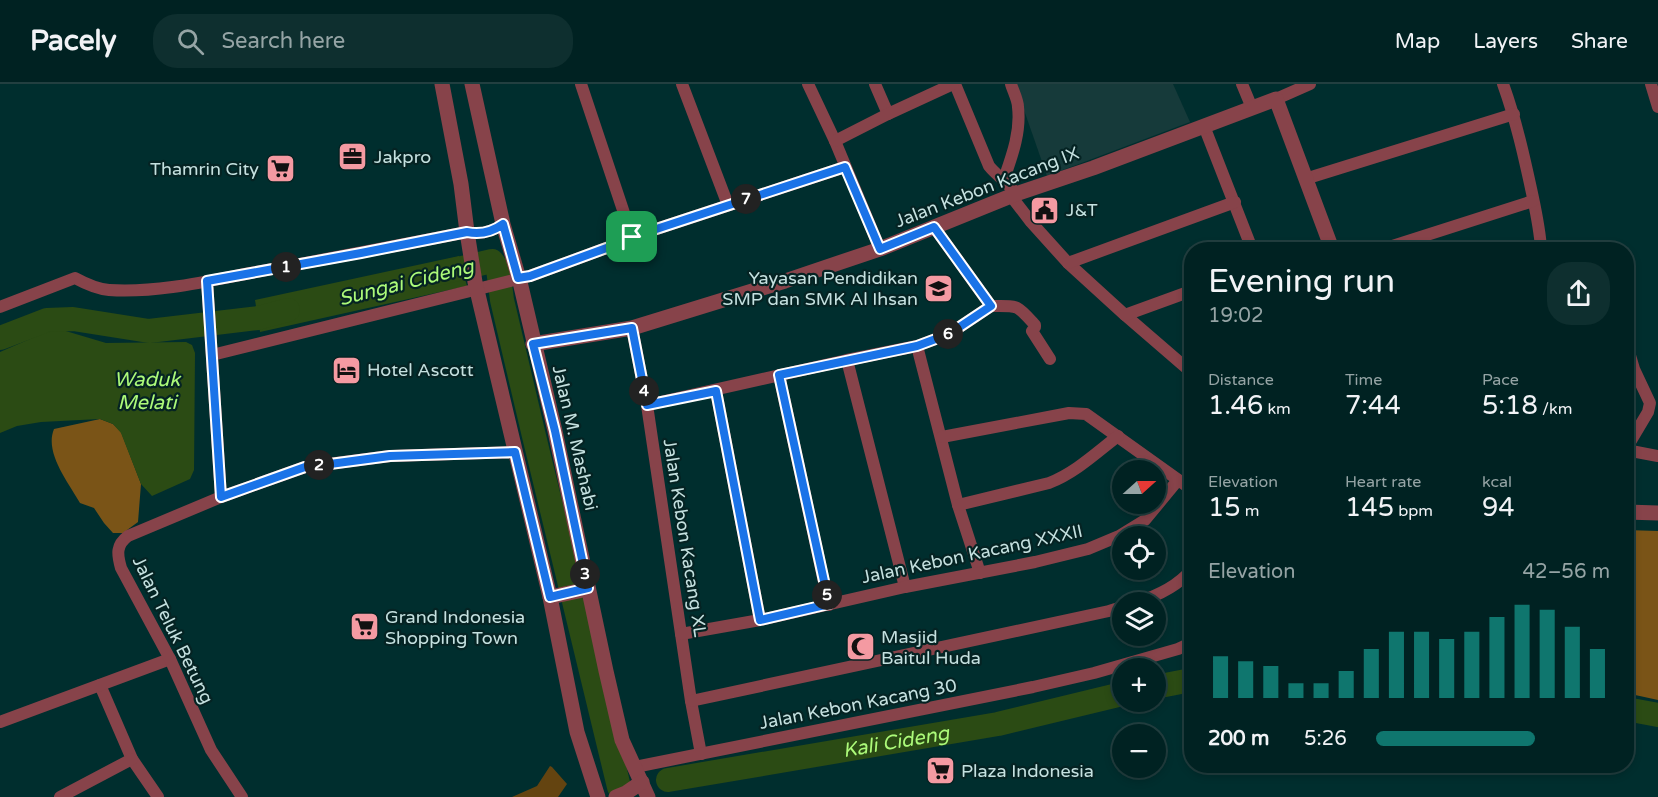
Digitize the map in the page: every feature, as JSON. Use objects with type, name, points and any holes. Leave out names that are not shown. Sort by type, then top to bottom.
[{"type":"street","points":[[442,84],[462,184],[468,237],[478,286],[515,452],[555,596],[577,732],[598,797]]},
{"type":"street","name":"Jalan M. Mashabi","points":[[472,84],[515,279],[555,431],[584,589],[622,740],[648,797]]},
{"type":"street","points":[[581,84],[632,237]]},
{"type":"street","points":[[682,84],[728,204]]},
{"type":"street","points":[[808,84],[835,141],[880,249]]},
{"type":"street","points":[[875,84],[888,114]]},
{"type":"street","points":[[835,141],[954,84],[989,166],[1004,179],[1031,222],[1068,263],[1125,315],[1184,363]]},
{"type":"street","points":[[1004,179],[1015,147],[1018,121],[1018,106],[1011,84]]},
{"type":"street","points":[[1242,84],[1252,108]]},
{"type":"street","name":"Jalan Kebon Kacang IX","points":[[533,344],[632,328],[880,249],[1014,195],[1093,168],[1310,84]]},
{"type":"street","points":[[1503,84],[1514,114],[1539,226],[1540,242]]},
{"type":"street","points":[[1651,84],[1658,107]]},
{"type":"street","points":[[1276,99],[1329,242]]},
{"type":"street","points":[[1305,179],[1514,114]]},
{"type":"street","points":[[1204,126],[1249,242]]},
{"type":"street","points":[[212,355],[478,286],[515,279],[728,204],[782,189],[845,167]]},
{"type":"street","points":[[1405,242],[1533,201]]},
{"type":"street","points":[[1068,263],[1235,202]]},
{"type":"street","points":[[0,306],[75,278],[96,288],[141,291],[468,237],[486,233],[503,224]]},
{"type":"street","points":[[934,227],[991,306]]},
{"type":"street","points":[[207,281],[221,497]]},
{"type":"street","points":[[1125,315],[1184,294]]},
{"type":"street","points":[[647,405],[917,346],[949,334],[991,306],[1014,306],[1022,310],[1035,325],[1032,332],[1050,359]]},
{"type":"street","name":"Jalan Kebon Kacang XL","points":[[632,328],[647,405],[701,754]]},
{"type":"street","points":[[917,346],[958,505],[980,573]]},
{"type":"street","points":[[847,360],[905,587]]},
{"type":"street","points":[[1634,369],[1650,403],[1648,412],[1634,436]]},
{"type":"street","points":[[779,375],[829,604]]},
{"type":"street","points":[[716,391],[760,620]]},
{"type":"street","points":[[942,437],[1069,413],[1086,414],[1184,484]]},
{"type":"street","points":[[958,505],[1059,479],[1070,474],[1118,436]]},
{"type":"street","points":[[1634,451],[1658,456]]},
{"type":"street","name":"Jalan Teluk Betung","points":[[242,797],[211,750],[170,659],[121,568],[118,548],[123,540],[221,497],[305,467],[390,456],[515,452]]},
{"type":"street","name":"Jalan Kebon Kacang XXXII","points":[[681,634],[760,620],[1088,549],[1119,536],[1145,520],[1178,480]]},
{"type":"street","points":[[1634,512],[1658,513]]},
{"type":"street","points":[[1161,592],[1184,576]]},
{"type":"street","points":[[555,596],[584,589]]},
{"type":"street","points":[[691,701],[1112,610]]},
{"type":"street","name":"Jalan Kebon Kacang 30","points":[[635,767],[1074,678],[1184,646]]},
{"type":"street","points":[[0,722],[170,659]]},
{"type":"street","points":[[100,685],[132,759],[158,797]]},
{"type":"street","points":[[60,797],[132,759]]},
{"type":"street","points":[[616,797],[642,782]]},
{"type":"shaded area","points":[[1015,84],[1173,84],[1190,122],[1047,176]]},
{"type":"shaded area","points":[[100,419],[113,424],[121,432],[141,484],[138,522],[123,533],[113,533],[94,508],[80,503],[59,468],[52,448],[54,429]]},
{"type":"shaded area","points":[[1634,530],[1658,531],[1658,700],[1634,695]]},
{"type":"shaded area","points":[[550,766],[567,784],[558,797],[512,797],[537,786]]},
{"type":"water","points":[[459,256],[467,286],[260,332],[255,300]]},
{"type":"water","name":"Waduk Melati","points":[[59,329],[106,343],[186,342],[192,345],[195,353],[194,470],[190,479],[152,496],[141,484],[121,433],[113,424],[100,419],[41,422],[17,426],[0,433],[0,352],[46,332]]},
{"type":"waterway","name":"Sungai Cideng","points":[[432,275],[492,261],[498,269],[502,300],[619,787]]},
{"type":"waterway","name":"Sungai Cideng","points":[[0,338],[47,320],[73,319],[149,331],[258,318],[288,310]]},
{"type":"waterway","name":"Kali Cideng","points":[[1166,685],[1184,681]]},
{"type":"waterway","name":"Kali Cideng","points":[[668,780],[998,724],[1112,696]]},
{"type":"waterway","name":"Kali Cideng","points":[[1634,710],[1658,715]]},
{"type":"place","name":"Jakpro","points":[[353,157]]},
{"type":"place","name":"Thamrin City","points":[[280,169]]},
{"type":"place","name":"J&T","points":[[1045,210]]},
{"type":"place","name":"Yayasan Pendidikan SMP dan SMK Al Ihsan","points":[[939,288]]},
{"type":"place","name":"Hotel Ascott","points":[[346,370]]},
{"type":"place","name":"Grand Indonesia Shopping Town","points":[[364,627]]},
{"type":"place","name":"Masjid Baitul Huda","points":[[860,647]]},
{"type":"place","name":"Plaza Indonesia","points":[[940,771]]},
{"type":"route","points":[[845,167],[880,249],[934,227],[991,306],[949,334],[917,346],[779,375],[829,604],[760,620],[716,391],[647,405],[632,328],[533,344],[555,431],[588,588],[550,597],[515,452],[390,456],[305,467],[221,497],[207,281],[467,232],[486,233],[503,224],[518,278],[530,276],[632,237],[845,167]]}]
